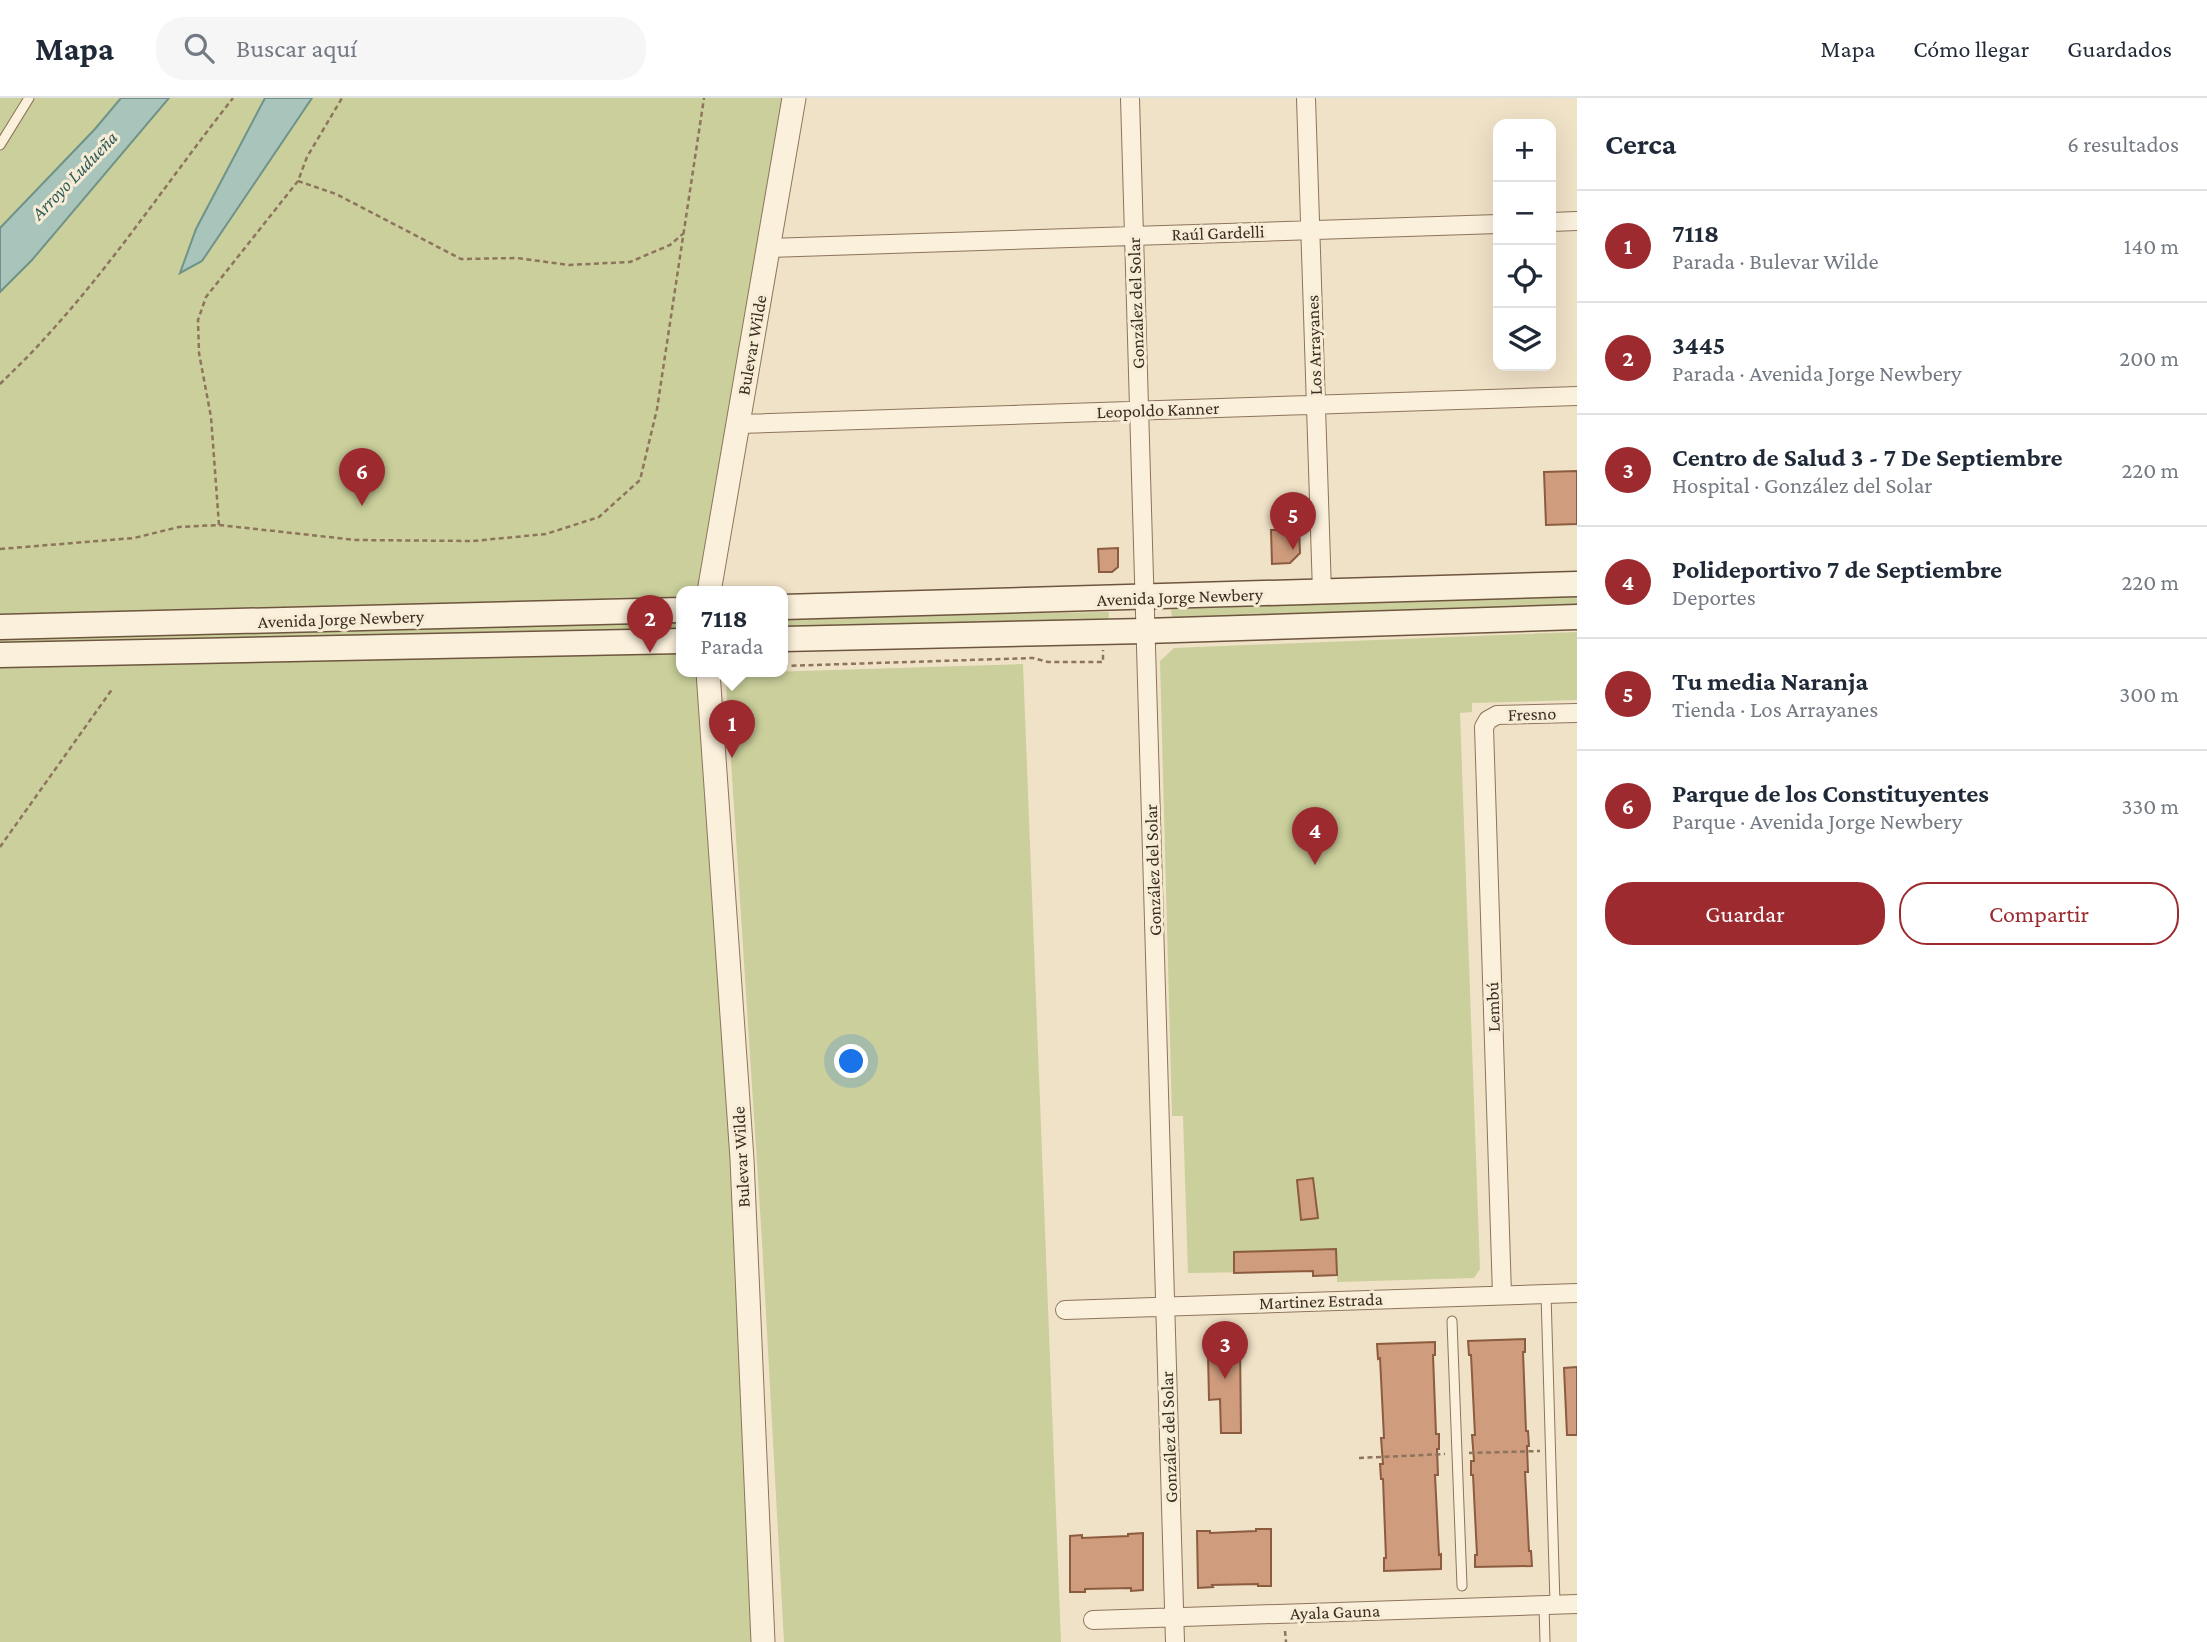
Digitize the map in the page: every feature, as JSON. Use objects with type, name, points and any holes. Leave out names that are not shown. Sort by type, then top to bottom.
[{"type":"main road","name":"Avenida Jorge Newbery","points":[[788,607],[1577,584]]},
{"type":"main road","name":"Avenida Jorge Newbery","points":[[0,627],[676,610]]},
{"type":"main road","name":"Avenida Jorge Newbery","points":[[788,639],[1577,617]]},
{"type":"main road","name":"Avenida Jorge Newbery","points":[[0,655],[676,641]]},
{"type":"street","name":"Bulevar Wilde","points":[[710,586],[794,98]]},
{"type":"street","name":"González del Solar","points":[[1130,98],[1175,1642]]},
{"type":"street","name":"Los Arrayanes","points":[[1306,98],[1322,592]]},
{"type":"street","points":[[1556,222],[1577,221]]},
{"type":"street","name":"Raúl Gardelli","points":[[769,248],[1493,223]]},
{"type":"street","name":"Leopoldo Kanner","points":[[739,424],[1577,397]]},
{"type":"street","name":"Bulevar Wilde","points":[[708,677],[742,1159],[763,1642]]},
{"type":"street","name":"Fresno","points":[[1488,720],[1497,715],[1577,712]]},
{"type":"street","name":"Lembú","points":[[1488,720],[1485,727],[1485,764],[1502,1295]]},
{"type":"street","name":"Martinez Estrada","points":[[1065,1310],[1577,1293]]},
{"type":"street","name":"Ayala Gauna","points":[[1093,1620],[1577,1604]]},
{"type":"lane","points":[[0,145],[29,98]]},
{"type":"lane","points":[[1545,1642],[1550,1605],[1546,1294]]},
{"type":"lane","points":[[1452,1321],[1462,1586]]},
{"type":"path","points":[[0,384],[46,338],[233,98]]},
{"type":"path","points":[[219,525],[211,417],[199,353],[198,320],[206,297],[298,181],[307,157],[342,98]]},
{"type":"path","points":[[0,549],[134,538],[179,527],[219,525],[356,540],[474,541],[546,534],[598,517],[640,480],[657,409],[704,98]]},
{"type":"path","points":[[298,181],[335,194],[461,259],[517,258],[569,265],[630,262],[670,245],[685,232]]},
{"type":"path","points":[[788,666],[1033,658],[1048,662],[1103,662]]},
{"type":"path","points":[[0,846],[113,688]]},
{"type":"green space","points":[[0,98],[794,98],[710,586],[676,586],[676,677],[708,677],[763,1642],[0,1642]]},
{"type":"green space","points":[[1577,593],[1577,609],[1172,622],[1171,607]]},
{"type":"green space","points":[[1109,612],[1108,625],[788,631],[788,617]]},
{"type":"green space","points":[[1577,632],[1577,700],[1472,703],[1472,712],[1460,713],[1480,1269],[1474,1278],[1337,1282],[1337,1275],[1313,1276],[1313,1271],[1188,1273],[1183,1116],[1172,1116],[1160,661],[1174,648]]},
{"type":"green space","points":[[1023,664],[1061,1642],[784,1642],[762,1241],[726,683],[733,677],[788,677],[788,671]]},
{"type":"water","name":"Arroyo Ludueña","points":[[121,98],[169,98],[32,260],[0,292],[0,228]]},
{"type":"water","points":[[265,98],[312,98],[202,261],[180,273],[196,229]]},
{"type":"building","points":[[1577,471],[1577,524],[1546,525],[1544,472]]},
{"type":"building","points":[[1299,529],[1300,553],[1290,563],[1272,564],[1271,530]]},
{"type":"building","points":[[1118,548],[1118,567],[1112,572],[1099,572],[1098,549]]},
{"type":"building","points":[[1313,1178],[1318,1218],[1301,1220],[1297,1180]]},
{"type":"building","points":[[1336,1249],[1337,1275],[1313,1276],[1313,1271],[1234,1273],[1234,1252]]},
{"type":"building","points":[[1525,1339],[1523,1352],[1529,1446],[1528,1472],[1525,1472],[1532,1566],[1475,1567],[1477,1555],[1471,1461],[1474,1461],[1472,1435],[1475,1435],[1468,1341]]},
{"type":"building","points":[[1435,1342],[1433,1355],[1439,1449],[1438,1475],[1435,1475],[1441,1569],[1384,1571],[1386,1558],[1380,1464],[1383,1464],[1381,1438],[1384,1438],[1377,1344]]},
{"type":"building","points":[[1219,1343],[1240,1343],[1241,1433],[1221,1433],[1220,1399],[1209,1400],[1208,1354],[1220,1354]]},
{"type":"building","points":[[1577,1367],[1577,1435],[1567,1435],[1564,1368]]},
{"type":"building","points":[[1271,1529],[1271,1586],[1212,1585],[1213,1587],[1198,1588],[1197,1531],[1210,1533]]},
{"type":"building","points":[[1143,1533],[1143,1590],[1085,1589],[1085,1592],[1070,1592],[1070,1536],[1082,1535],[1082,1538]]},
{"type":"place","name":"Parque de los Constituyentes","points":[[362,506]]},
{"type":"place","name":"Tu media Naranja","points":[[1293,550]]},
{"type":"place","name":"3445","points":[[650,653]]},
{"type":"place","name":"7118","points":[[732,758]]},
{"type":"place","name":"Polideportivo 7 de Septiembre","points":[[1315,865]]},
{"type":"place","name":"Centro de Salud 3 - 7 De Septiembre","points":[[1225,1379]]}]
